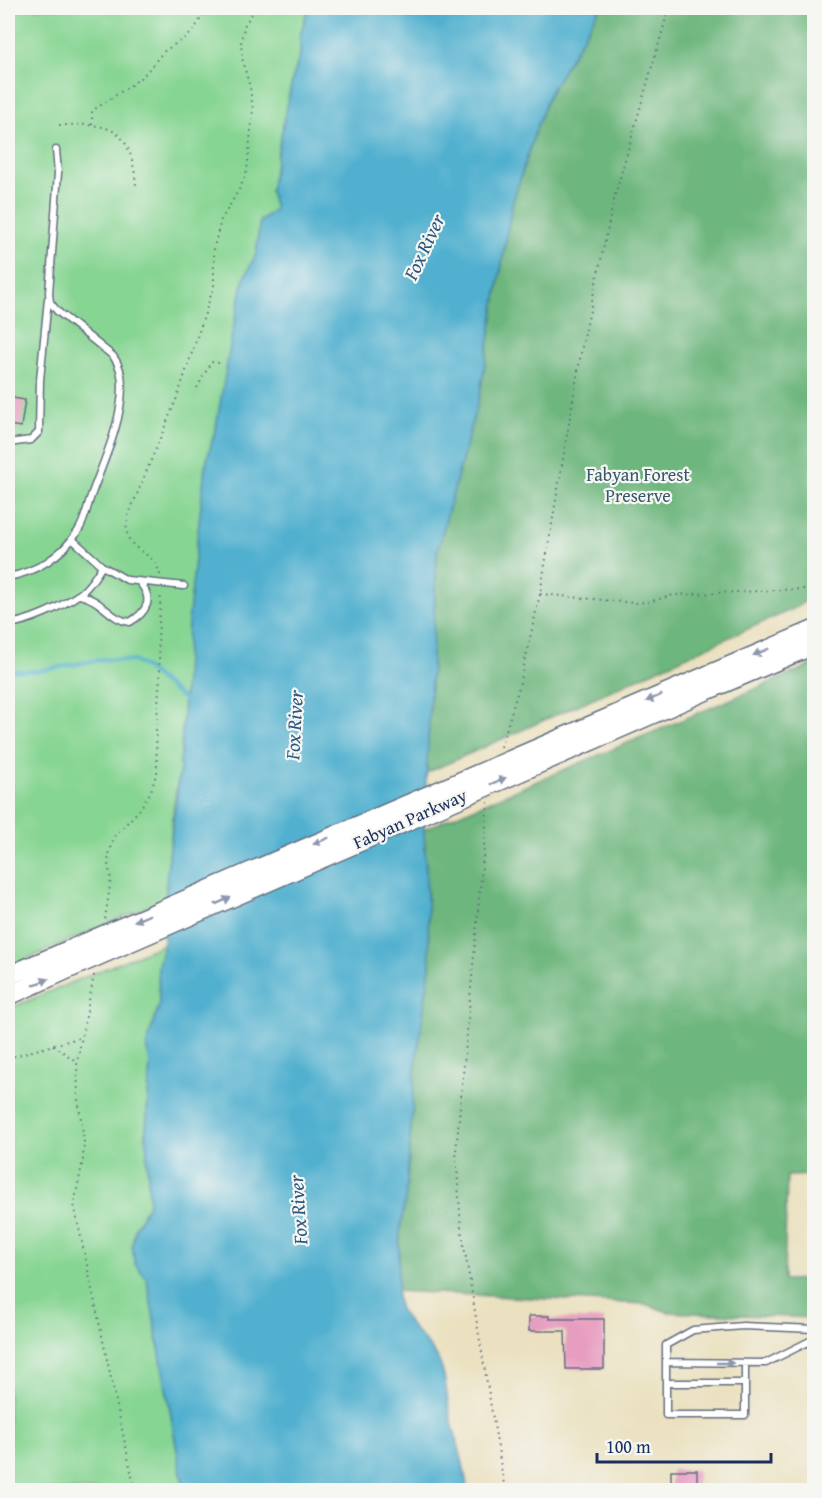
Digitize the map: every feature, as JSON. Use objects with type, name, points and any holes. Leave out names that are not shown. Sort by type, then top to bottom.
[{"type":"main road","name":"Fabyan Parkway","points":[[8,996],[69,959],[711,681],[814,630]]},
{"type":"main road","name":"Fabyan Parkway","points":[[711,681],[814,645]]},
{"type":"main road","name":"Fabyan Parkway","points":[[8,976],[69,959]]},
{"type":"lane","points":[[8,443],[31,440],[39,432],[40,380],[58,173],[56,150]]},
{"type":"lane","points":[[8,577],[22,574],[50,560],[80,528],[117,417],[122,386],[118,363],[113,356],[57,311],[50,302],[49,293]]},
{"type":"lane","points":[[72,539],[102,566],[127,580],[184,586]]},
{"type":"lane","points":[[8,624],[42,613],[80,595],[102,566]]},
{"type":"lane","points":[[80,595],[93,598],[117,619],[130,622],[143,612],[147,604],[146,590],[140,583]]},
{"type":"lane","points":[[745,1363],[745,1415],[666,1415],[666,1345],[693,1330],[743,1326],[814,1329]]},
{"type":"lane","points":[[666,1362],[766,1363],[814,1340]]},
{"type":"lane","points":[[666,1383],[745,1383]]},
{"type":"path","points":[[92,124],[92,111],[134,83],[146,73],[163,52],[192,33],[207,8]]},
{"type":"path","points":[[105,920],[111,879],[108,864],[109,853],[115,836],[140,809],[151,791],[157,772],[156,731],[160,676],[158,637],[162,598],[160,572],[153,560],[126,537],[126,526],[128,516],[178,395],[213,286],[214,248],[221,220],[247,171],[253,110],[250,87],[242,58],[241,40],[244,24],[252,14],[262,8]]},
{"type":"path","points":[[60,125],[92,124],[112,130],[123,137],[129,146],[136,188]]},
{"type":"path","points":[[197,388],[211,362],[219,363]]},
{"type":"path","points":[[540,594],[634,603],[674,595],[803,588],[814,591]]},
{"type":"path","points":[[96,967],[77,1062],[78,1099],[84,1140],[83,1160],[74,1205],[135,1491]]},
{"type":"path","points":[[8,1058],[82,1037]]},
{"type":"path","points":[[53,1045],[77,1062]]},
{"type":"green space","points":[[8,8],[308,8],[300,36],[300,55],[292,81],[270,191],[275,209],[260,221],[256,254],[244,279],[216,427],[205,467],[180,768],[174,803],[165,899],[8,967]]},
{"type":"green space","name":"Fabyan Forest Preserve","points":[[600,8],[814,8],[814,595],[795,608],[426,773],[437,552],[480,393],[512,204],[549,94]]},
{"type":"green space","points":[[814,664],[814,1175],[787,1176],[784,1280],[814,1279],[814,1318],[668,1312],[645,1304],[397,1291],[400,1231],[406,1195],[415,1070],[430,967],[424,829]]},
{"type":"green space","points":[[164,944],[158,965],[159,1005],[147,1043],[150,1064],[146,1133],[149,1202],[135,1229],[136,1264],[147,1279],[184,1490],[8,1490],[8,1009]]},
{"type":"water","name":"Fox River","points":[[308,8],[600,8],[549,94],[512,204],[480,393],[437,552],[424,829],[430,967],[415,1070],[406,1195],[400,1231],[397,1298],[403,1316],[433,1351],[441,1365],[467,1490],[184,1490],[147,1279],[135,1264],[132,1246],[135,1229],[149,1202],[146,1133],[150,1064],[147,1043],[159,1005],[158,965],[163,948],[167,873],[180,768],[188,623],[205,467],[216,427],[244,279],[256,254],[260,221],[275,209],[270,191],[292,81],[300,55],[300,36]]},
{"type":"building","points":[[8,397],[25,400],[21,427],[8,425]]},
{"type":"building","points":[[529,1316],[549,1316],[549,1319],[604,1319],[604,1369],[566,1369],[565,1331],[529,1331]]},
{"type":"building","points":[[671,1470],[697,1470],[697,1486],[671,1486]]},
{"type":"waterway","points":[[8,671],[37,671],[105,659],[133,661],[143,666],[183,699]]}]
